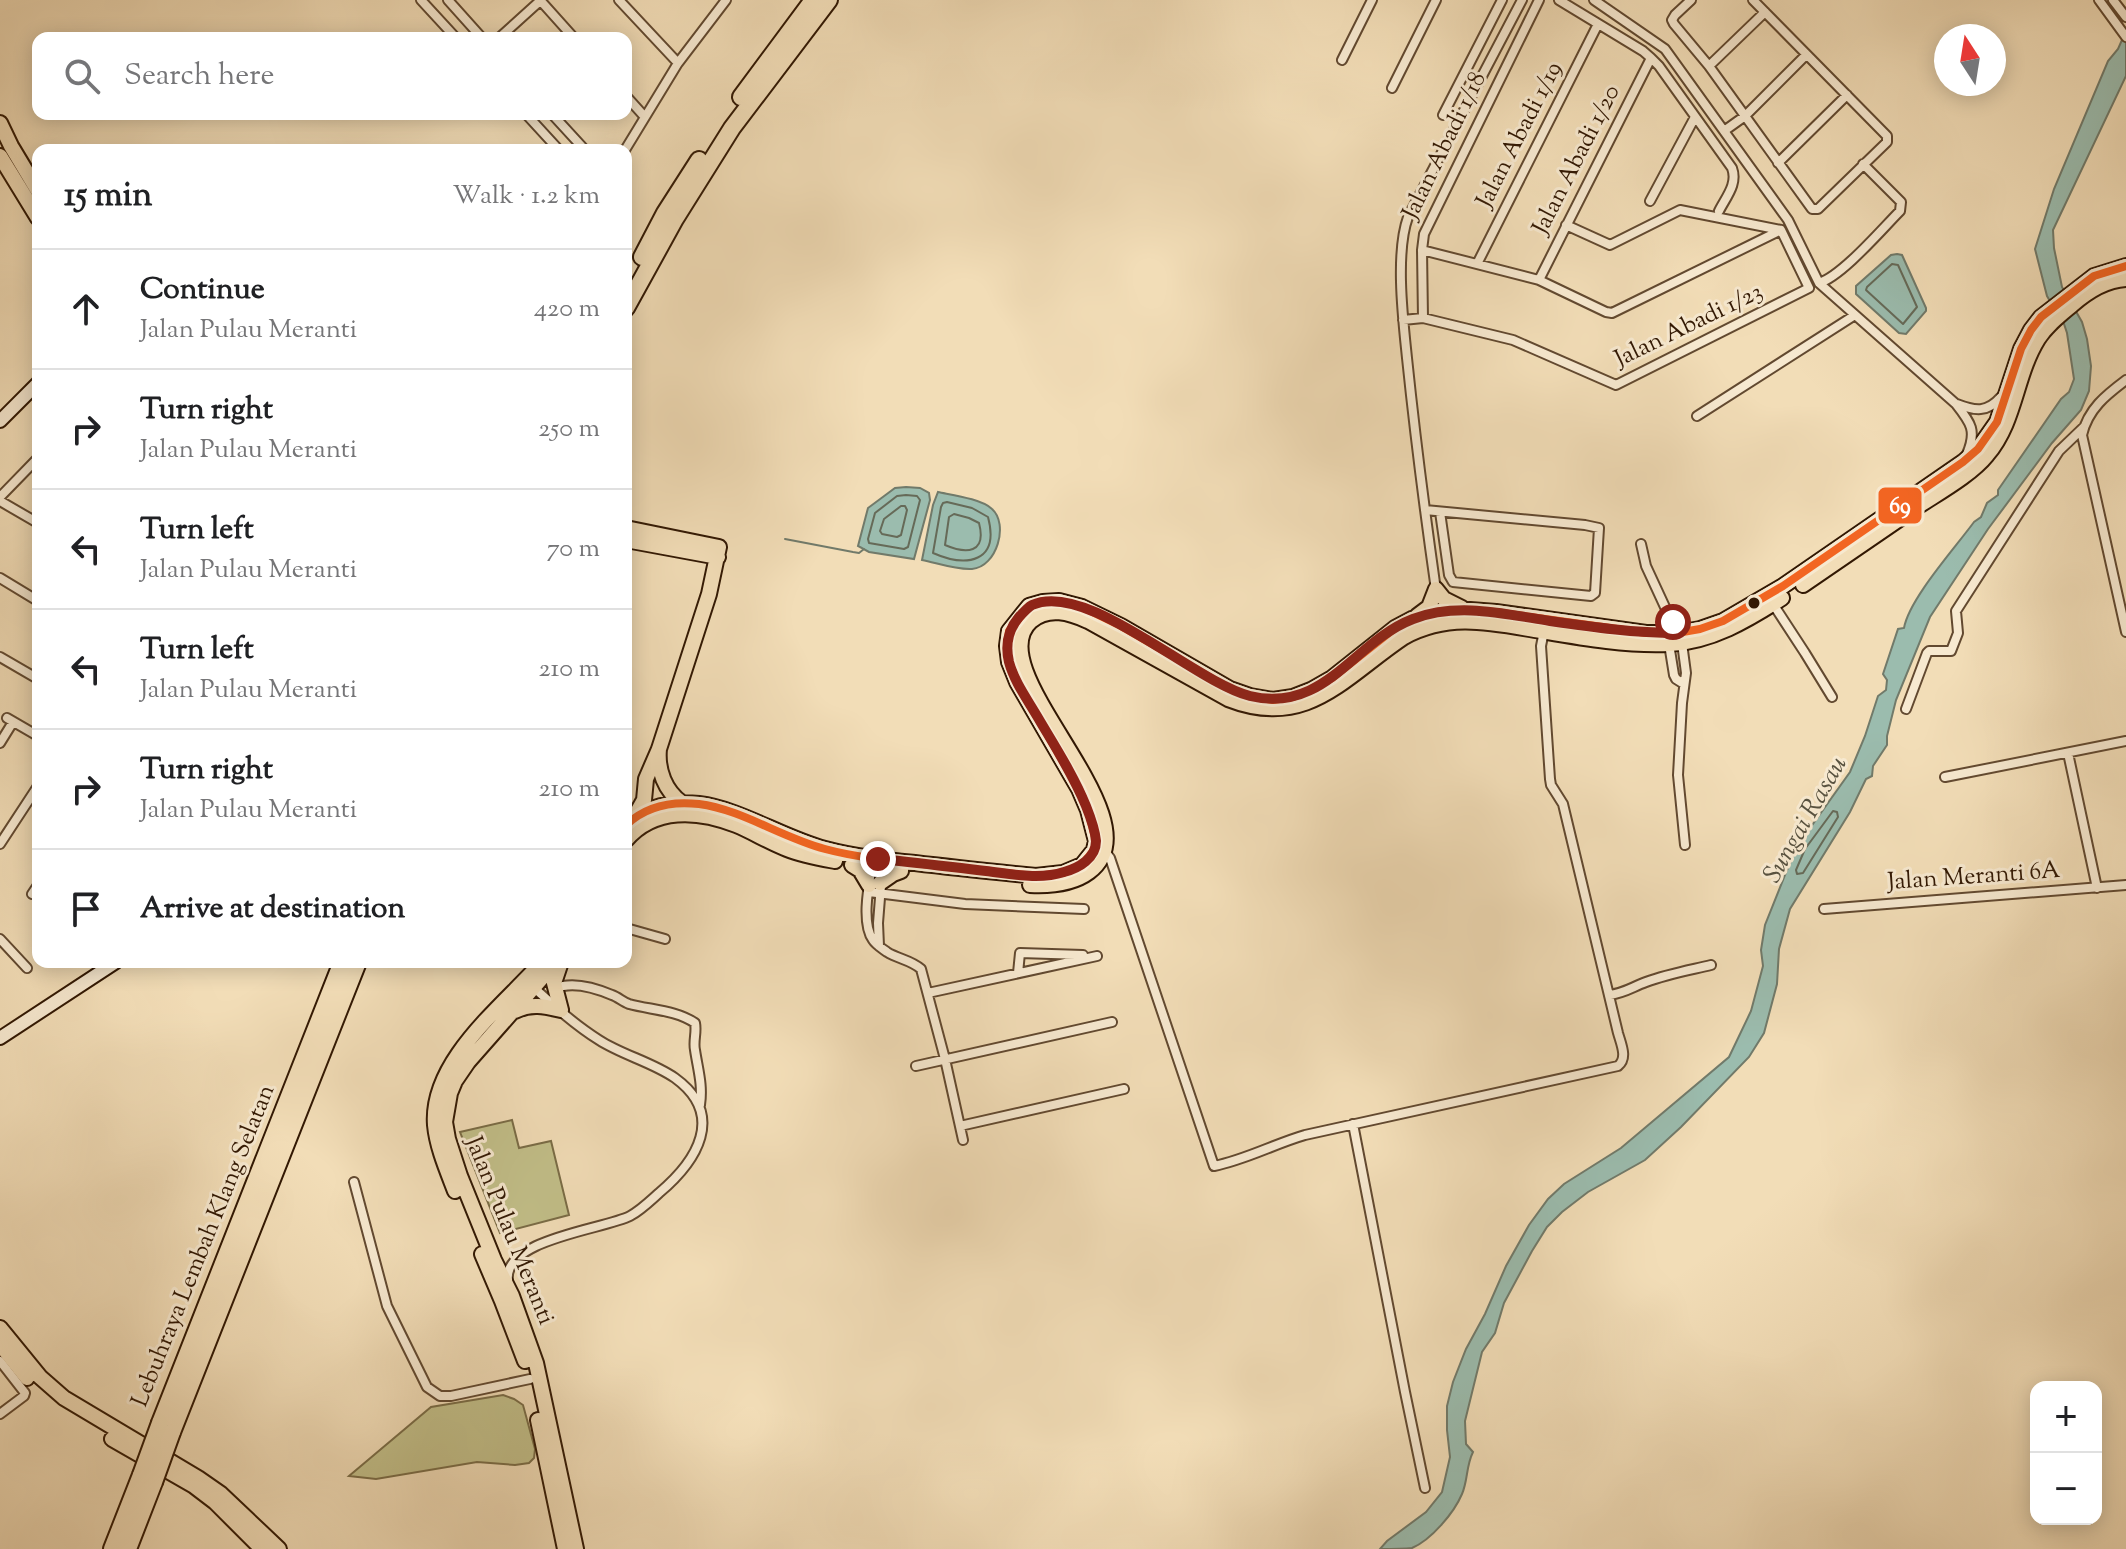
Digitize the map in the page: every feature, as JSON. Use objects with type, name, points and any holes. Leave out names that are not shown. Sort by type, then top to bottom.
[{"type":"highway","points":[[632,275],[665,213],[721,124],[813,0]]},
{"type":"highway","points":[[632,297],[675,219],[732,128],[829,0]]},
{"type":"highway","name":"Lebuhraya Lembah Klang Selatan","points":[[128,1549],[166,1428],[340,968]]},
{"type":"highway","name":"Lebuhraya Lembah Klang Selatan","points":[[166,1428],[356,968]]},
{"type":"highway","name":"Lebuhraya Lembah Klang Selatan","points":[[112,1549],[148,1479]]},
{"type":"main road","points":[[0,123],[32,181]]},
{"type":"main road","points":[[0,156],[32,208]]},
{"type":"main road","points":[[1436,589],[1454,606],[1470,610],[1676,640],[1723,621],[1770,595],[1978,449],[1997,422],[2025,340],[2094,276],[2126,266]]},
{"type":"main road","points":[[2082,289],[2126,279]]},
{"type":"main road","points":[[632,820],[656,807],[682,803],[717,808],[825,850],[876,876],[901,871],[1056,885],[1084,876],[1102,857],[1106,841],[1105,826],[1088,784],[1024,672],[1020,646],[1022,635],[1028,624],[1038,616],[1050,612],[1088,621],[1228,699],[1248,707],[1272,710],[1295,707],[1316,698],[1404,637],[1441,617],[1628,643],[1676,640],[1729,629],[1773,604],[1883,531],[1986,457],[2006,428],[2031,351],[2044,322]]},
{"type":"main road","points":[[632,530],[718,552]]},
{"type":"main road","points":[[632,541],[675,550],[718,552]]},
{"type":"main road","points":[[675,550],[696,559],[703,567],[709,594]]},
{"type":"main road","points":[[632,818],[644,800],[651,762],[659,749],[709,594],[718,552]]},
{"type":"main road","points":[[632,835],[658,817],[701,815],[737,825],[787,849],[852,865],[876,876],[1036,876],[1063,873],[1082,865],[1094,850],[1096,841],[1079,789],[1017,682],[1009,662],[1009,631],[1029,606],[1059,601],[1082,607],[1230,689],[1273,700],[1293,697],[1332,678],[1383,636],[1429,607],[1436,589]]},
{"type":"main road","points":[[1412,619],[1441,617],[1470,610]]},
{"type":"main road","points":[[659,749],[658,763],[664,782],[672,796],[682,803]]},
{"type":"main road","name":"Jalan Pulau Meranti","points":[[539,968],[511,1014],[455,1081],[445,1122],[460,1176],[512,1296],[536,1363],[576,1549]]},
{"type":"main road","name":"Jalan Pulau Meranti","points":[[552,968],[476,1033],[457,1056],[440,1088],[435,1123],[437,1141],[451,1180],[520,1345],[530,1379],[565,1549]]},
{"type":"main road","points":[[558,968],[554,983],[564,1014]]},
{"type":"main road","points":[[511,1014],[524,1006],[533,1005],[564,1014]]},
{"type":"main road","points":[[0,1328],[40,1377],[64,1398],[221,1494],[279,1549]]},
{"type":"main road","points":[[0,1344],[30,1381],[56,1403],[194,1486],[215,1502],[262,1549]]},
{"type":"street","points":[[421,0],[450,32]]},
{"type":"street","points":[[448,0],[477,32]]},
{"type":"street","points":[[506,32],[541,0],[569,32]]},
{"type":"street","points":[[619,0],[678,63]]},
{"type":"street","points":[[628,144],[678,63],[726,0]]},
{"type":"street","points":[[1342,60],[1372,0]]},
{"type":"street","points":[[1392,88],[1436,0]]},
{"type":"street","points":[[1443,115],[1502,0]]},
{"type":"street","points":[[1441,617],[1403,320],[1404,228],[1522,0]]},
{"type":"street","name":"Jalan Abadi 1/18","points":[[1423,318],[1424,234],[1539,0]]},
{"type":"street","points":[[1559,0],[1659,66],[1732,168],[1734,183],[1719,211]]},
{"type":"street","points":[[1594,0],[1609,4],[1661,45],[1788,220],[1819,283],[1956,404],[1973,433],[1963,462]]},
{"type":"street","points":[[1691,0],[1672,20],[1812,209],[1818,209],[1887,142],[1887,136],[1753,0]]},
{"type":"street","points":[[2099,0],[2123,33]]},
{"type":"street","points":[[2113,0],[2126,17]]},
{"type":"street","points":[[1709,66],[1765,12]]},
{"type":"street","name":"Jalan Abadi 1/19","points":[[1477,264],[1598,24]]},
{"type":"street","points":[[1724,131],[1745,116],[1806,55]]},
{"type":"street","name":"Jalan Abadi 1/20","points":[[1539,280],[1651,58]]},
{"type":"street","points":[[1778,163],[1847,95]]},
{"type":"street","points":[[632,103],[644,116]]},
{"type":"street","points":[[1650,201],[1695,117]]},
{"type":"street","points":[[532,120],[554,144]]},
{"type":"street","points":[[558,120],[580,144]]},
{"type":"street","points":[[1819,283],[1833,277],[1900,211],[1901,202],[1863,164]]},
{"type":"street","points":[[1566,225],[1610,245],[1680,210],[1781,230]]},
{"type":"street","points":[[1422,250],[1539,280],[1612,313],[1781,230]]},
{"type":"street","name":"Jalan Abadi 1/23","points":[[1403,320],[1423,318],[1513,340],[1616,385],[1809,288],[1781,230]]},
{"type":"street","points":[[1697,416],[1855,315]]},
{"type":"street","points":[[1906,709],[1927,653],[1951,651],[1958,633],[1956,611],[2052,461],[2084,427],[2103,397],[2126,380]]},
{"type":"street","points":[[1956,404],[1972,410],[1985,410],[1995,405],[2008,388]]},
{"type":"street","points":[[0,421],[32,389]]},
{"type":"street","points":[[2084,427],[2083,444],[2126,632]]},
{"type":"street","points":[[32,464],[0,499],[32,519]]},
{"type":"street","points":[[1425,510],[1599,528],[1593,595],[1453,582],[1449,575],[1440,512]]},
{"type":"street","points":[[1641,544],[1646,566],[1686,673],[1678,775],[1685,845]]},
{"type":"street","points":[[0,578],[32,597]]},
{"type":"street","points":[[1773,604],[1832,697]]},
{"type":"street","points":[[1104,850],[1110,858],[1214,1166],[1284,1141],[1618,1066],[1624,1058],[1609,995],[1563,804],[1551,785],[1542,670],[1544,631]]},
{"type":"street","points":[[0,657],[32,676]]},
{"type":"street","points":[[0,743],[10,720],[32,733]]},
{"type":"street","points":[[1945,777],[2126,741]]},
{"type":"street","points":[[2068,753],[2097,888]]},
{"type":"street","points":[[0,844],[32,795]]},
{"type":"street","points":[[963,1140],[921,969],[879,946],[876,876],[965,904],[1084,909]]},
{"type":"street","name":"Jalan Meranti 6A","points":[[1824,909],[2126,885]]},
{"type":"street","points":[[632,930],[665,939]]},
{"type":"street","points":[[0,939],[27,968]]},
{"type":"street","points":[[928,993],[1097,956],[1020,953],[1018,973]]},
{"type":"street","points":[[1609,995],[1624,993],[1667,975],[1711,965]]},
{"type":"street","points":[[0,1037],[107,968]]},
{"type":"street","points":[[561,968],[564,1014]]},
{"type":"street","points":[[530,984],[599,1040],[673,1077],[700,1107]]},
{"type":"street","points":[[512,1296],[508,1271],[519,1257],[545,1241],[632,1215],[671,1183],[694,1155],[701,1141],[702,1090],[695,1050],[695,1023],[679,1015],[625,1003],[612,995],[583,986],[563,986]]},
{"type":"street","points":[[916,1066],[1112,1022]]},
{"type":"street","points":[[960,1126],[1124,1089]]},
{"type":"street","points":[[1353,1124],[1425,1488]]},
{"type":"street","points":[[354,1182],[387,1306],[427,1387],[440,1396],[451,1396],[530,1379]]},
{"type":"street","points":[[0,1361],[25,1393],[0,1414]]},
{"type":"shaded area","points":[[512,1120],[519,1148],[551,1141],[569,1215],[500,1233],[460,1132]]},
{"type":"shaded area","points":[[503,1395],[523,1405],[535,1449],[534,1458],[529,1463],[477,1462],[376,1479],[349,1476],[431,1407]]},
{"type":"water","points":[[2126,31],[2126,76],[2053,230],[2062,287],[2082,322],[2087,339],[2091,366],[2089,391],[2081,410],[2052,443],[1988,529],[1930,617],[1896,700],[1887,745],[1873,766],[1872,776],[1866,779],[1850,812],[1790,909],[1779,949],[1777,984],[1764,1033],[1749,1057],[1645,1160],[1588,1192],[1547,1227],[1504,1303],[1495,1333],[1482,1352],[1465,1421],[1466,1444],[1473,1452],[1458,1501],[1441,1525],[1419,1544],[1412,1548],[1380,1549],[1426,1512],[1442,1492],[1450,1457],[1447,1406],[1453,1382],[1506,1266],[1529,1225],[1548,1199],[1564,1184],[1621,1148],[1729,1057],[1751,1011],[1763,966],[1761,950],[1765,925],[1798,845],[1850,772],[1878,696],[1886,690],[1887,680],[1883,674],[1898,629],[1904,628],[1923,589],[1981,517],[1987,503],[1998,495],[1998,490],[2069,392],[2074,379],[2067,333],[2047,296],[2035,249],[2054,189],[2108,61],[2118,49]]},
{"type":"water","points":[[1891,255],[1902,255],[1926,308],[1906,334],[1899,333],[1856,294],[1856,286]]},
{"type":"water","points":[[895,488],[920,488],[929,493],[930,500],[914,559],[869,552],[858,546],[868,508]]},
{"type":"water","points":[[938,492],[981,503],[997,516],[1000,524],[998,544],[988,561],[981,566],[960,568],[922,560]]},
{"type":"waterway","points":[[785,539],[859,553],[864,549]]},
{"type":"transit line","name":"69","points":[[632,820],[660,806],[699,804],[730,812],[809,844],[848,854],[1036,876],[1063,873],[1082,865],[1094,850],[1096,841],[1079,789],[1017,682],[1009,662],[1009,631],[1029,606],[1059,601],[1082,607],[1230,689],[1273,700],[1311,690],[1332,678],[1395,628],[1412,619],[1440,611],[1496,612],[1646,633],[1700,629],[1723,621],[1783,586],[1963,462],[1978,449],[1997,422],[2021,349],[2041,317],[2094,276],[2126,266]]},
{"type":"route","points":[[878,859],[1036,876],[1063,873],[1082,865],[1094,850],[1096,841],[1093,828],[1079,789],[1017,682],[1009,662],[1009,631],[1029,606],[1037,603],[1059,601],[1082,607],[1230,689],[1273,700],[1311,690],[1332,678],[1395,628],[1412,619],[1440,611],[1496,612],[1646,633],[1677,633],[1673,622]]},
{"type":"water label","name":"Sungai Rasau","points":[[1806,820]]}]
